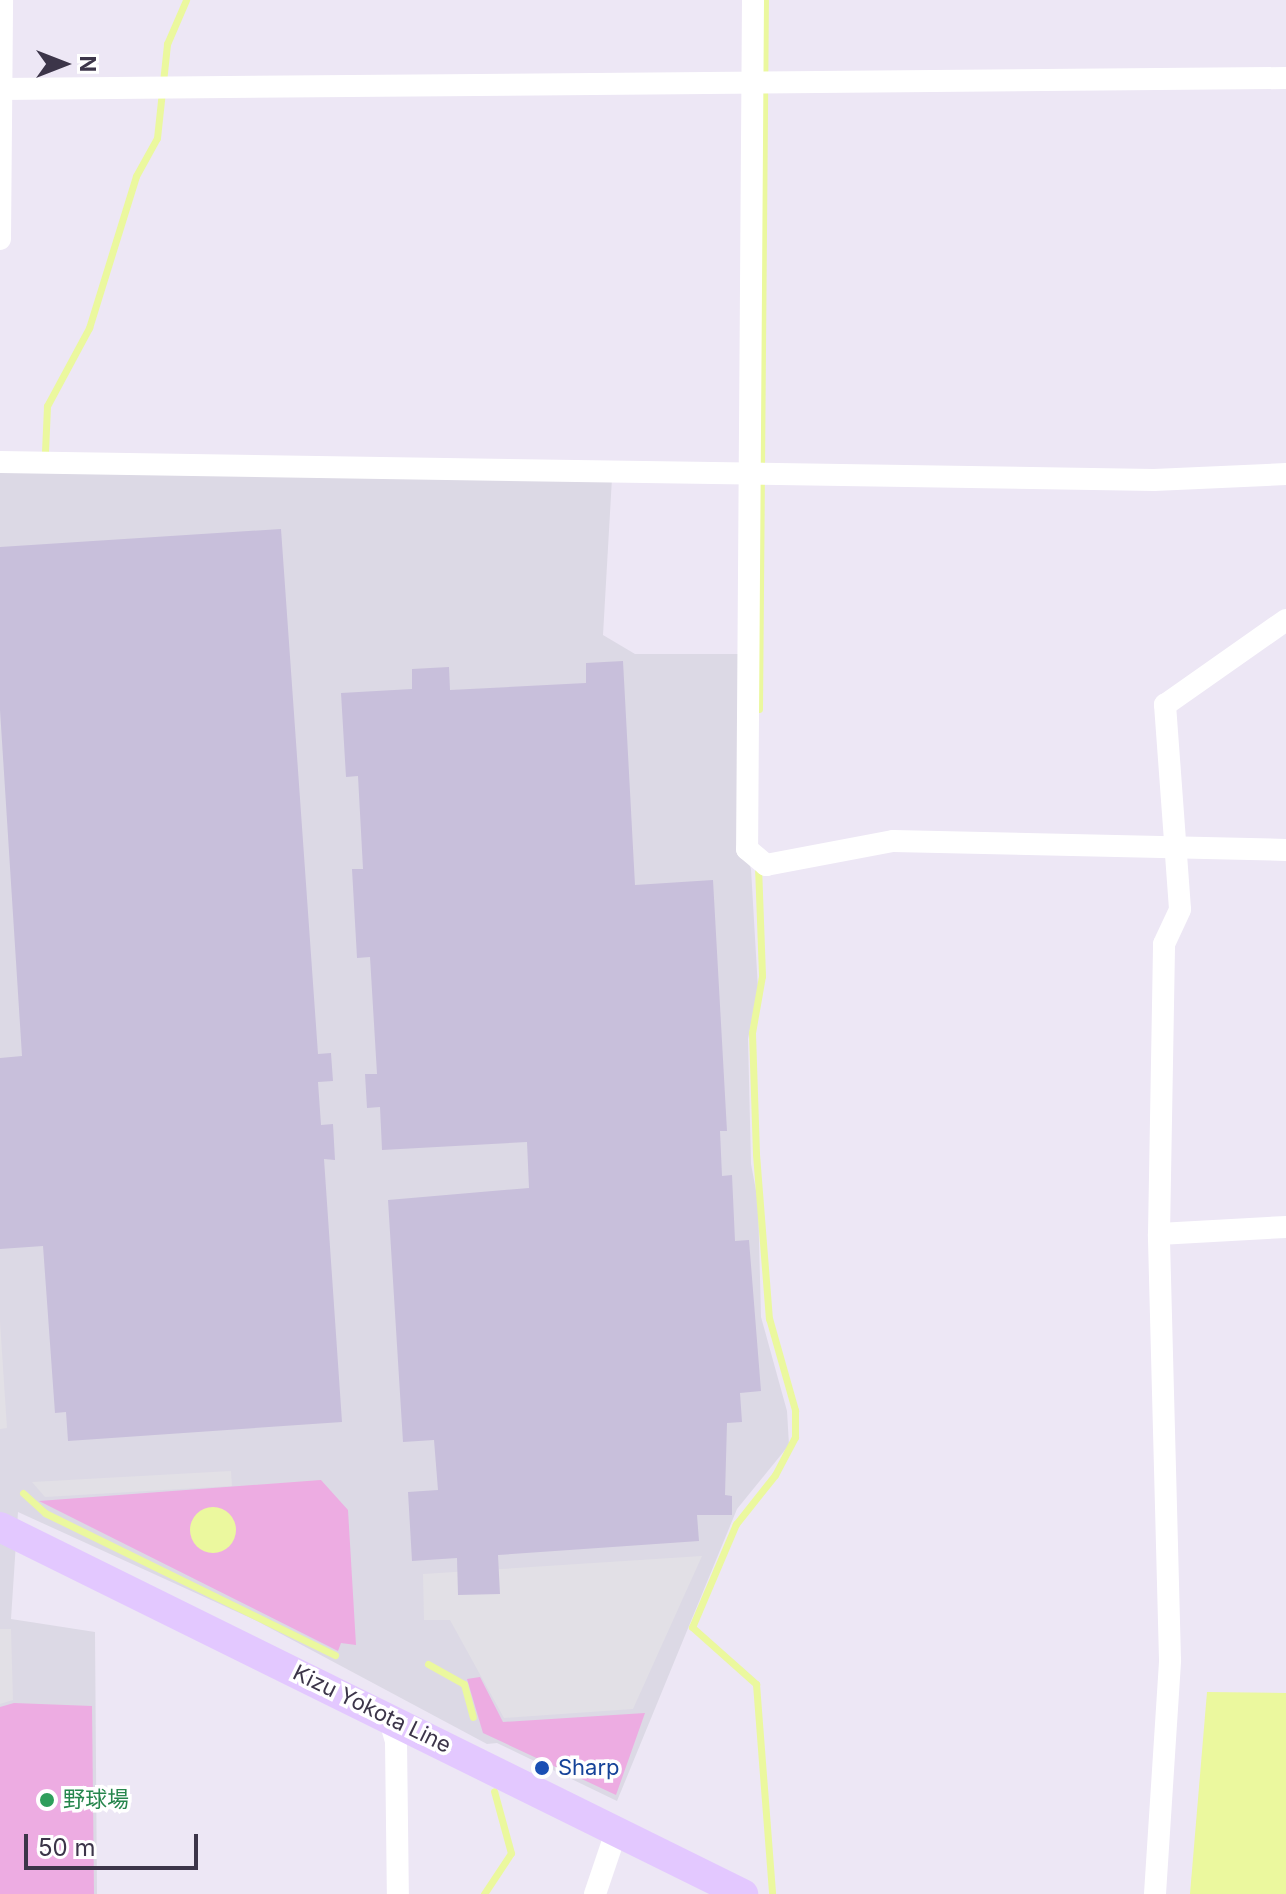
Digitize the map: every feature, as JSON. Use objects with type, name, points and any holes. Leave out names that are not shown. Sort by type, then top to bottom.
[{"type":"main road","name":"Kizu Yokota Line","points":[[0,1527],[743,1894]]},
{"type":"street","points":[[0,239],[2,0]]},
{"type":"street","points":[[753,0],[762,86],[750,474],[747,849],[766,865],[893,841],[1177,850],[1286,850]]},
{"type":"street","points":[[0,89],[762,86],[1286,78]]},
{"type":"street","points":[[0,462],[1154,480],[1286,474]]},
{"type":"street","points":[[1155,1894],[1170,1660],[1159,1234],[1164,944],[1180,909],[1165,705],[1286,620]]},
{"type":"street","points":[[1159,1234],[1286,1227]]},
{"type":"street","points":[[389,1717],[396,1741],[398,1894]]},
{"type":"street","points":[[595,1894],[616,1832]]},
{"type":"shaded area","points":[[0,470],[612,478],[603,635],[635,654],[739,654],[740,839],[751,869],[758,989],[748,1039],[751,1164],[758,1201],[761,1317],[787,1411],[789,1445],[737,1509],[617,1801],[497,1743],[487,1744],[257,1621],[18,1512],[11,1619],[95,1632],[97,1894],[0,1894]]},
{"type":"shaded area","points":[[0,1321],[7,1428],[0,1429]]},
{"type":"shaded area","points":[[231,1471],[232,1486],[45,1497],[32,1482]]},
{"type":"shaded area","points":[[321,1480],[348,1510],[356,1645],[341,1643],[338,1651],[39,1501]]},
{"type":"shaded area","points":[[213,1507],[229,1514],[236,1530],[229,1546],[213,1553],[197,1546],[190,1530],[197,1514]]},
{"type":"shaded area","points":[[702,1556],[633,1709],[504,1718],[450,1620],[424,1620],[423,1574]]},
{"type":"shaded area","points":[[0,1629],[11,1629],[13,1700],[0,1704]]},
{"type":"shaded area","points":[[480,1677],[503,1722],[645,1713],[616,1795],[483,1733],[467,1679]]},
{"type":"shaded area","points":[[1207,1692],[1286,1693],[1286,1894],[1190,1894]]},
{"type":"shaded area","name":"野球場","points":[[14,1703],[92,1706],[94,1894],[0,1894],[0,1707]]},
{"type":"building","points":[[281,529],[318,1054],[331,1053],[333,1081],[318,1082],[321,1125],[333,1124],[335,1160],[324,1159],[342,1422],[68,1441],[66,1412],[55,1413],[43,1246],[0,1249],[0,1058],[22,1056],[0,710],[0,547]]},
{"type":"building","points":[[623,661],[635,885],[713,880],[727,1131],[720,1131],[722,1176],[732,1175],[735,1241],[749,1240],[761,1391],[740,1393],[742,1422],[727,1423],[725,1495],[732,1496],[732,1515],[697,1515],[699,1541],[498,1555],[500,1594],[458,1595],[457,1558],[412,1561],[408,1492],[438,1490],[434,1440],[403,1442],[388,1200],[529,1188],[527,1142],[382,1150],[380,1107],[367,1108],[365,1074],[377,1074],[370,957],[357,958],[352,869],[363,869],[358,776],[346,777],[341,693],[412,689],[412,669],[449,667],[450,690],[586,683],[586,663]]},
{"type":"waterway","points":[[45,452],[47,406],[89,328],[136,176],[157,138],[167,44],[186,0]]},
{"type":"waterway","points":[[759,709],[765,0]]},
{"type":"waterway","points":[[758,866],[762,976],[752,1033],[756,1154],[769,1318],[795,1410],[795,1437],[775,1475],[736,1524],[692,1627],[756,1684],[772,1894]]},
{"type":"waterway","points":[[23,1493],[45,1513],[335,1655]]},
{"type":"waterway","points":[[428,1664],[464,1684],[473,1717]]},
{"type":"waterway","points":[[484,1894],[511,1853],[494,1791]]},
{"type":"place","name":"Sharp","points":[[542,1768]]},
{"type":"place","name":"野球場","points":[[47,1800]]}]
